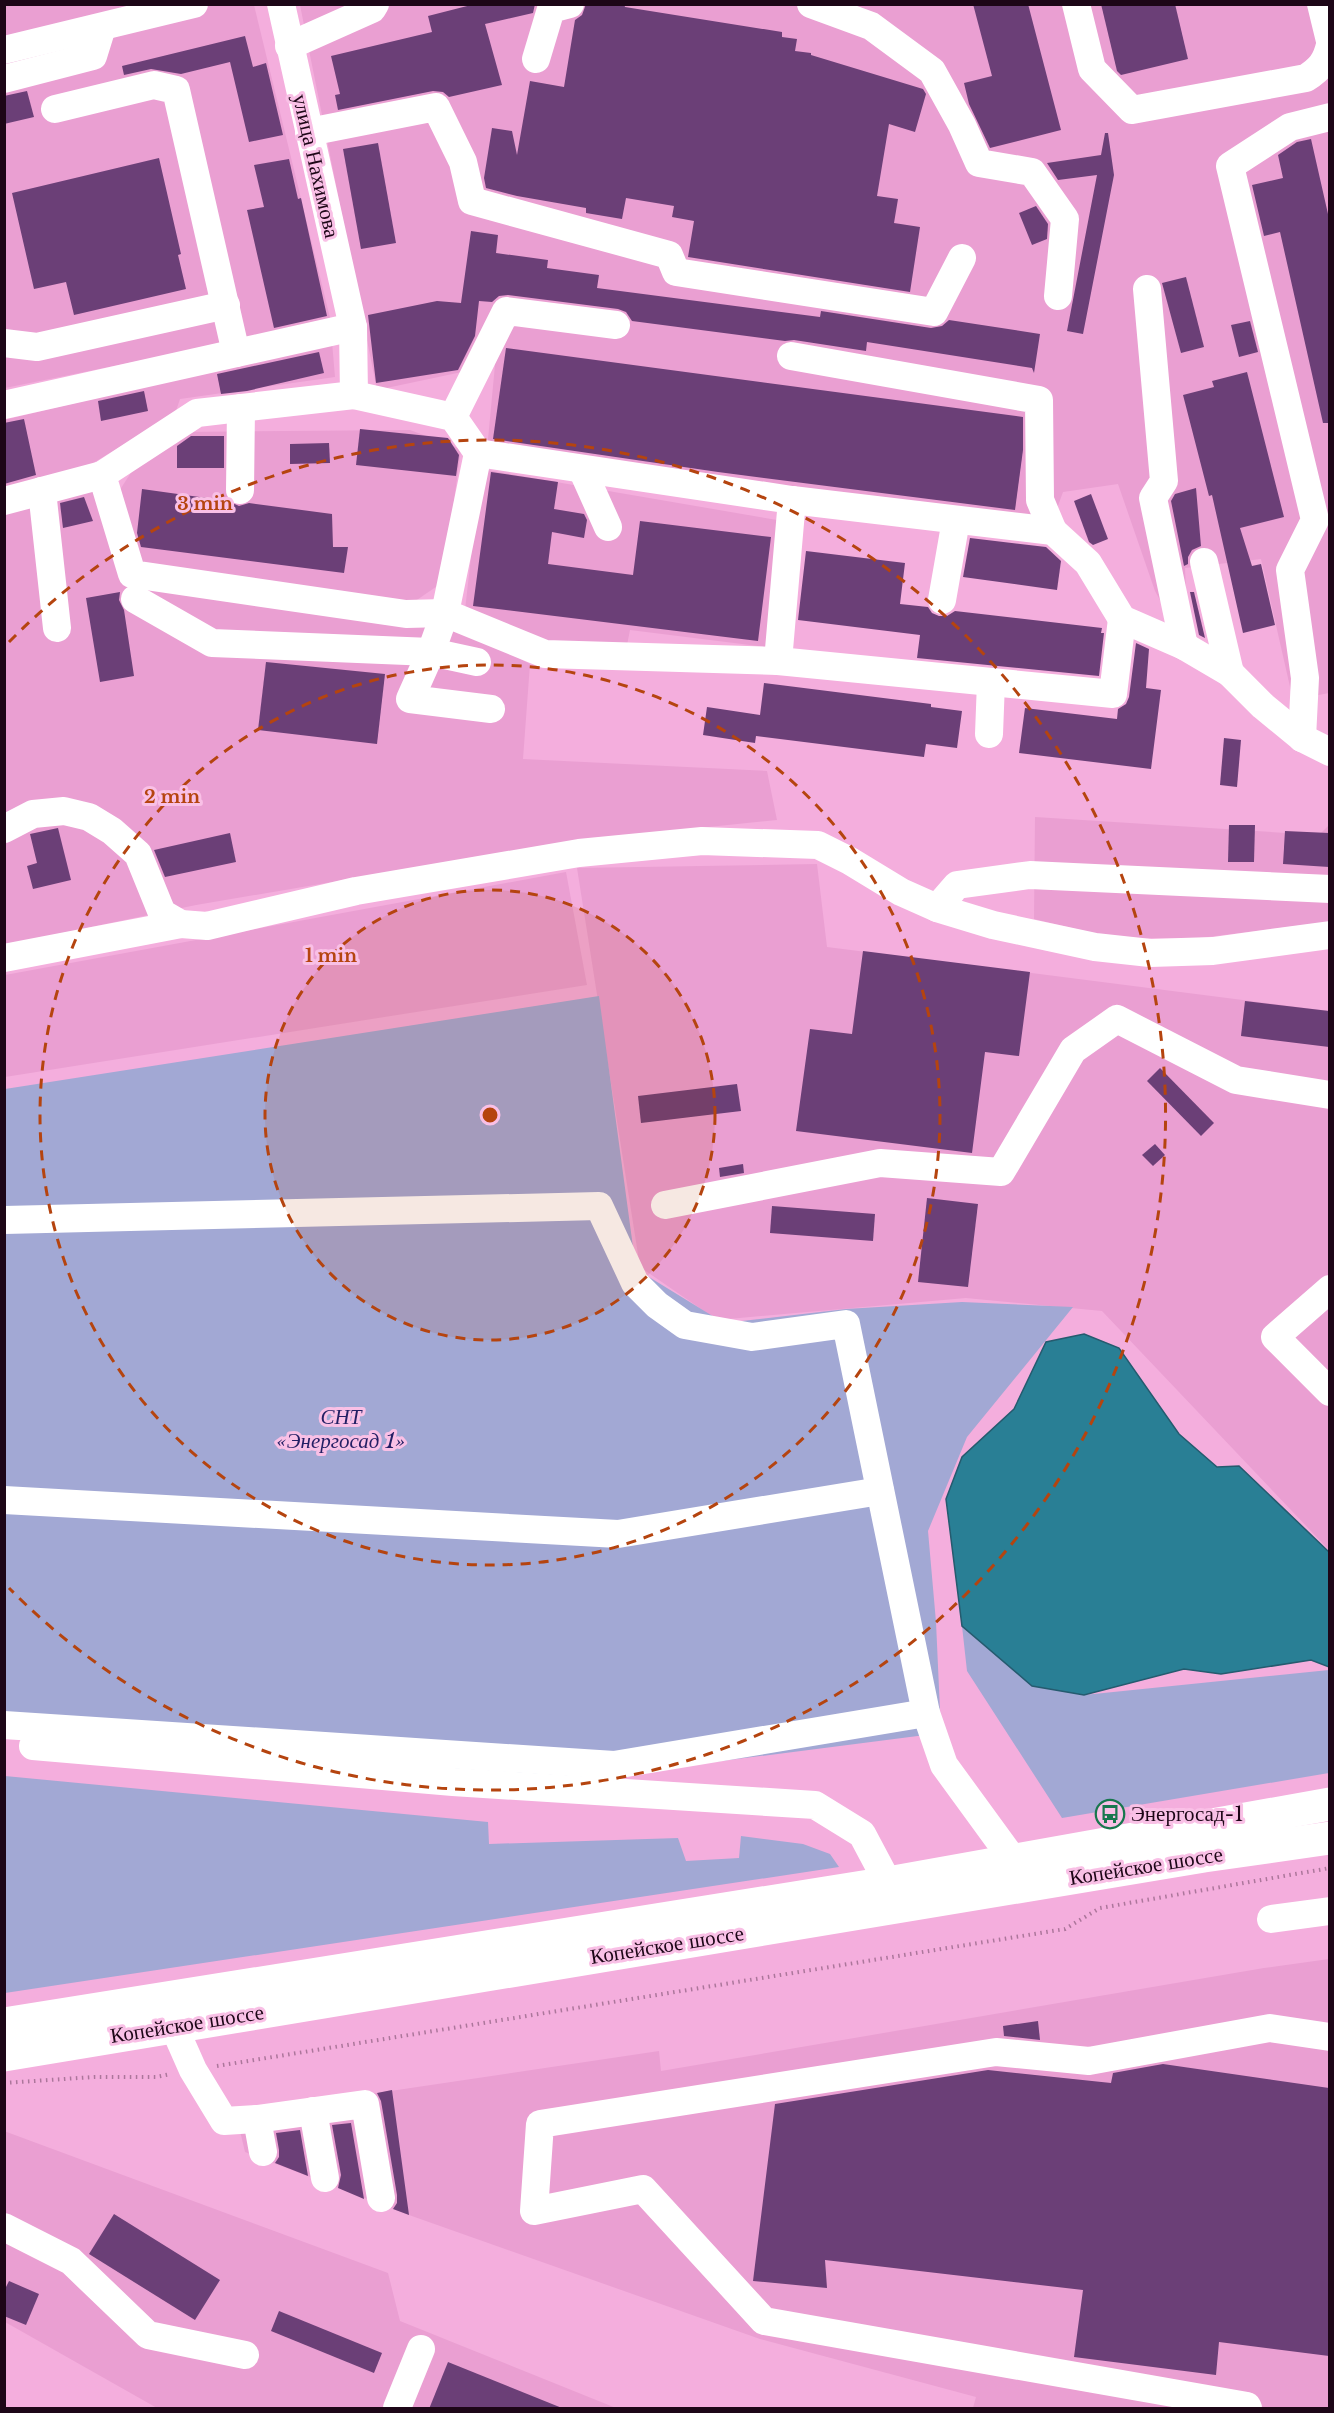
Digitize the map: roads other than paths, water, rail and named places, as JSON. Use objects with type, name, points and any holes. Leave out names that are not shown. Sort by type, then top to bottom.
[{"type":"main road","name":"Копейское шоссе","points":[[4,2024],[888,1883],[1329,1804]]},
{"type":"main road","name":"Копейское шоссе","points":[[4,2055],[1203,1856],[1329,1838]]},
{"type":"street","points":[[4,50],[194,4]]},
{"type":"street","name":"улица Нахимова","points":[[281,4],[353,327],[354,395]]},
{"type":"street","points":[[289,46],[372,9],[375,4]]},
{"type":"street","points":[[536,59],[551,9],[570,4]]},
{"type":"street","points":[[811,4],[871,15],[932,71],[962,125],[979,163],[1032,172],[1065,219],[1058,296]]},
{"type":"street","points":[[1076,4],[1092,69],[1132,110],[1306,78],[1319,69],[1326,59],[1329,43],[1321,4]]},
{"type":"street","points":[[4,79],[93,56],[102,27]]},
{"type":"street","points":[[55,109],[154,85],[176,90],[236,353]]},
{"type":"street","points":[[309,132],[436,107],[463,162],[472,201],[669,255],[676,272],[934,312],[962,258]]},
{"type":"street","points":[[1302,738],[1305,678],[1290,570],[1315,520],[1230,166],[1290,127],[1329,117]]},
{"type":"street","points":[[1147,289],[1164,481],[1153,498],[1184,646]]},
{"type":"street","points":[[4,343],[37,347],[225,305]]},
{"type":"street","points":[[453,417],[506,311],[616,325]]},
{"type":"street","points":[[4,405],[353,327]]},
{"type":"street","points":[[791,356],[1039,400],[1040,500],[1053,531],[1088,563],[1122,620],[1184,646],[1230,673],[1263,706],[1302,738],[1329,752]]},
{"type":"street","points":[[4,501],[102,475],[197,413],[354,395],[453,417],[478,453],[445,613],[410,699],[491,709]]},
{"type":"street","points":[[240,490],[241,408]]},
{"type":"street","points":[[478,453],[792,500],[1053,531]]},
{"type":"street","points":[[582,469],[608,527]]},
{"type":"street","points":[[102,475],[132,574],[406,614],[445,613],[545,654],[778,661],[1113,694],[1122,620]]},
{"type":"street","points":[[42,491],[57,628]]},
{"type":"street","points":[[778,661],[792,500]]},
{"type":"street","points":[[942,600],[956,520]]},
{"type":"street","points":[[1204,562],[1230,673]]},
{"type":"street","points":[[135,599],[212,643],[431,652],[477,662]]},
{"type":"street","points":[[989,734],[991,682]]},
{"type":"street","points":[[4,829],[33,814],[63,811],[89,817],[112,831],[138,854],[162,913],[181,924]]},
{"type":"street","points":[[4,958],[181,924],[207,926],[356,891],[579,853],[702,841],[818,844],[901,892],[937,908],[993,925],[1095,947],[1150,952],[1213,951],[1329,935]]},
{"type":"street","points":[[937,908],[957,885],[1030,875],[1329,889]]},
{"type":"street","points":[[665,1205],[880,1164],[1001,1172],[1073,1050],[1117,1019],[1236,1080],[1329,1095]]},
{"type":"street","points":[[4,1220],[599,1206],[635,1283],[657,1305],[685,1325],[712,1332],[752,1336],[846,1324],[926,1713],[944,1765],[1014,1861]]},
{"type":"street","points":[[1329,1289],[1275,1337],[1329,1392]]},
{"type":"street","points":[[4,1500],[618,1534],[880,1491]]},
{"type":"street","points":[[4,1725],[614,1765],[926,1713]]},
{"type":"street","points":[[4,1744],[453,1782],[815,1805],[862,1834],[888,1883]]},
{"type":"street","points":[[1271,1919],[1329,1911]]},
{"type":"street","points":[[174,2027],[194,2070],[224,2121],[257,2119],[365,2104],[381,2198]]},
{"type":"street","points":[[1248,2409],[1247,2406],[764,2321],[643,2189],[534,2211],[540,2124],[996,2052],[1089,2061],[1270,2028],[1329,2037]]},
{"type":"street","points":[[313,2111],[325,2178]]},
{"type":"street","points":[[257,2119],[263,2152]]},
{"type":"street","points":[[4,2227],[71,2261],[148,2335],[245,2355]]},
{"type":"street","points":[[397,2409],[421,2349]]},
{"type":"place","name":"Энергосад-1","points":[[1110,1814]]},
{"type":"park label","name":"СНТ «Энергосад 1»","points":[[341,1429]]}]
